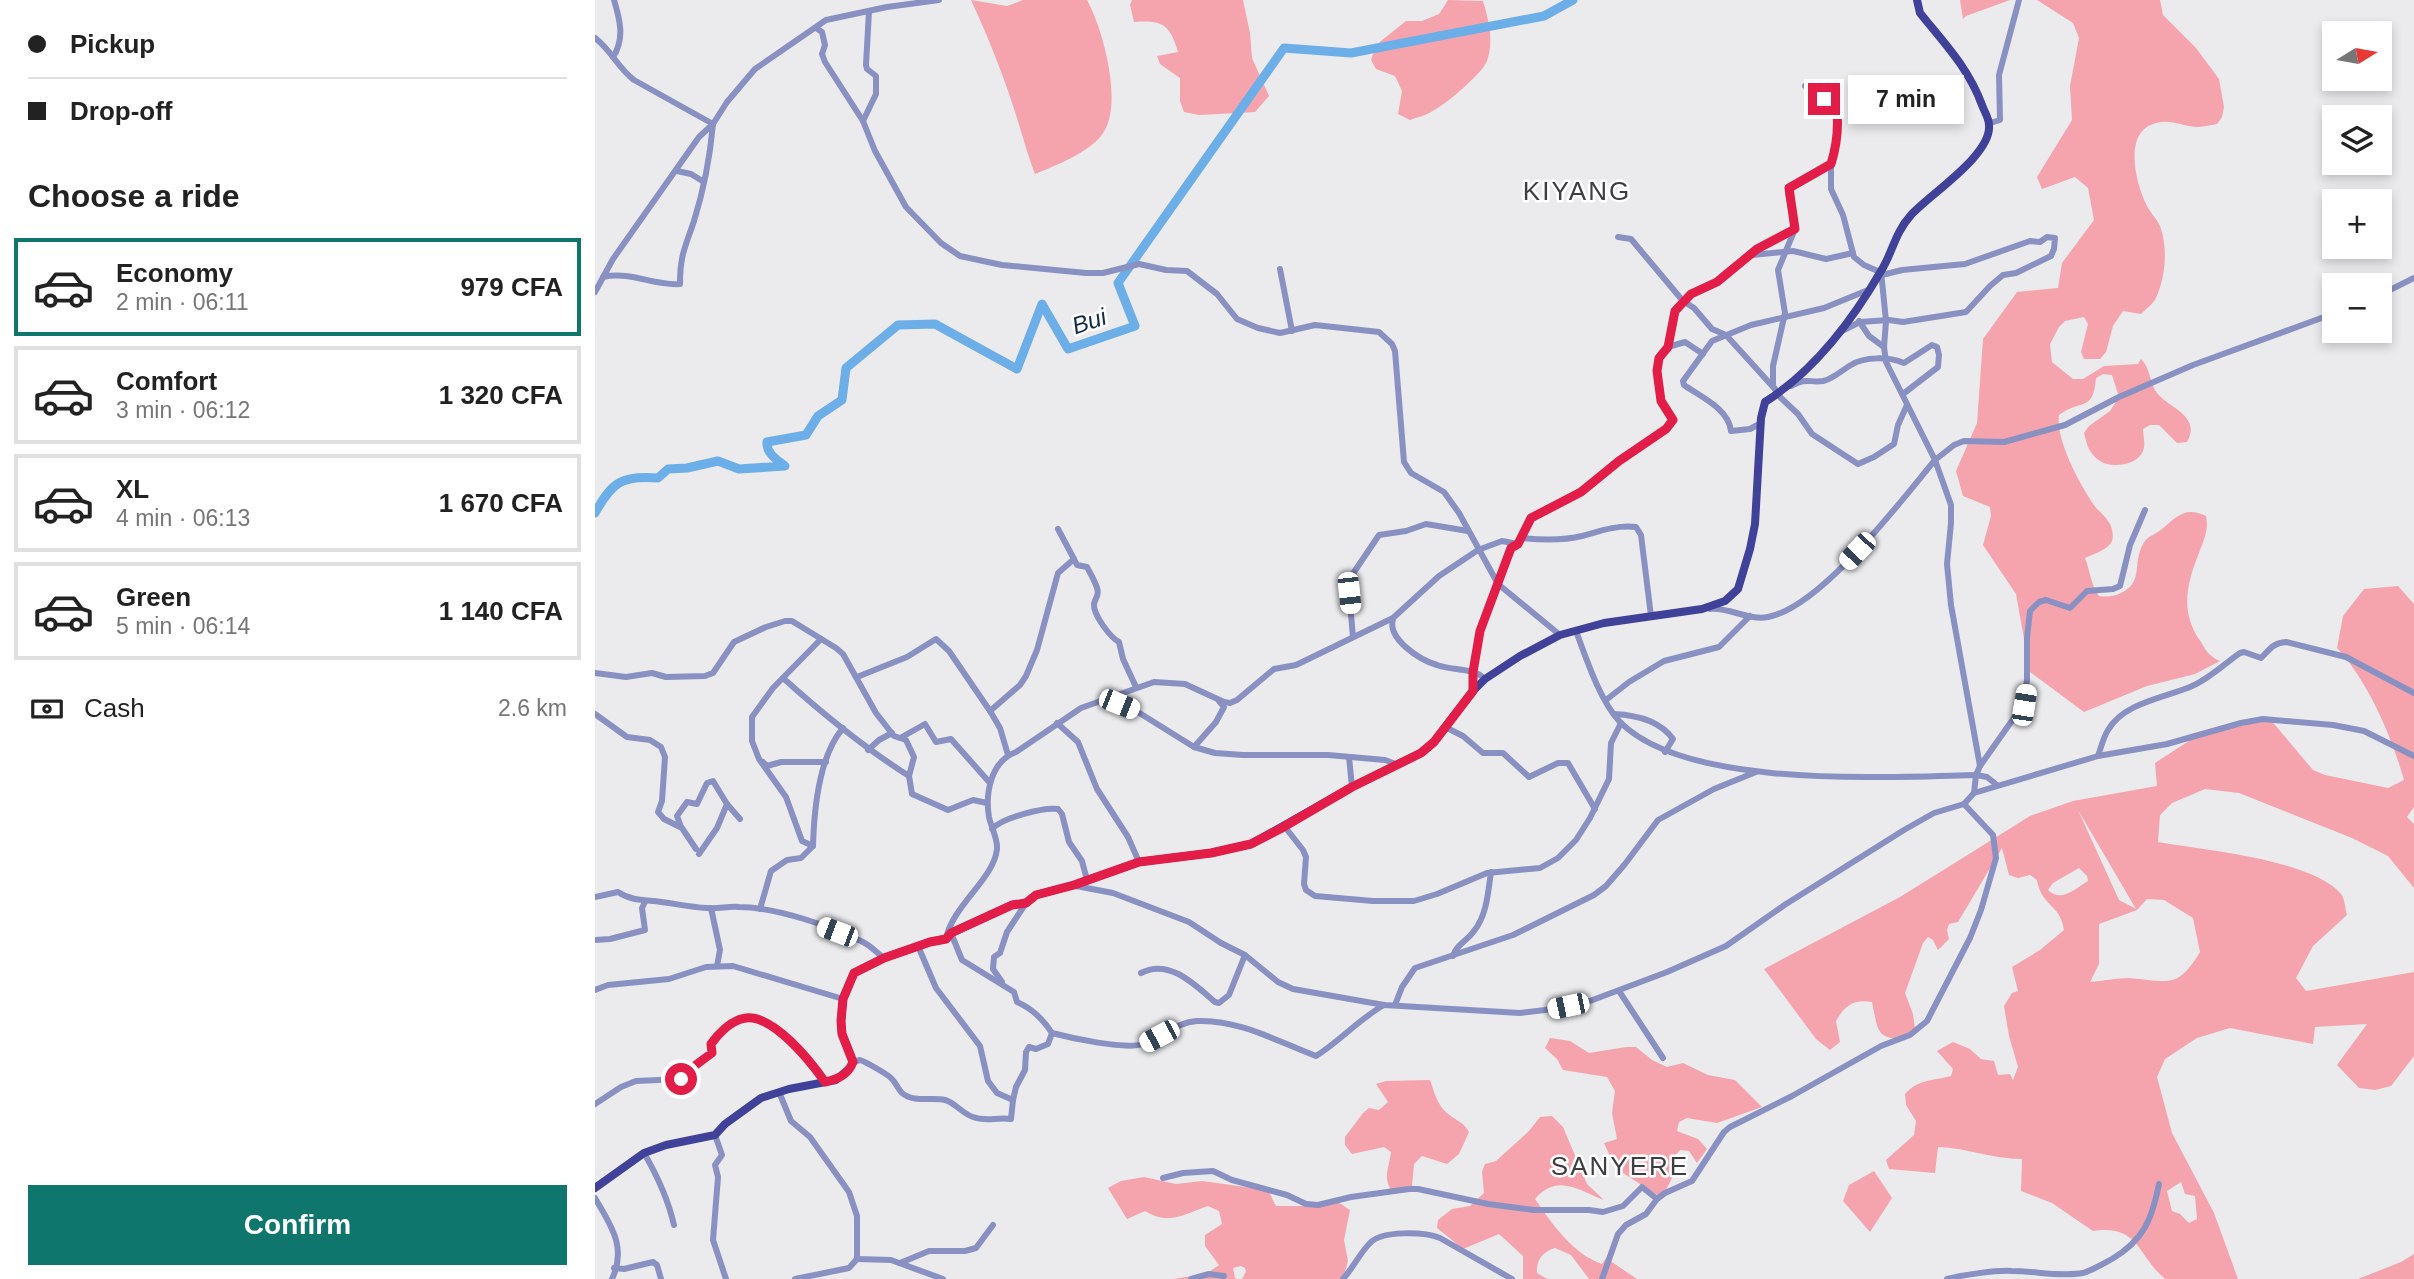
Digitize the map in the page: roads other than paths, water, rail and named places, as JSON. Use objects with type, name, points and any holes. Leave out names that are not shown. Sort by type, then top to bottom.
[{"type":"main road","points":[[595,1188],[645,1153],[666,1145],[715,1135],[725,1124],[761,1098],[825,1082],[845,1074],[853,1062],[842,1034],[843,999],[854,973],[884,958],[948,936],[1012,905],[1026,903],[1036,895],[1139,862],[1235,849],[1251,844],[1352,787],[1423,751],[1485,679],[1520,656],[1560,635],[1604,623],[1702,610],[1735,593],[1744,572],[1755,524],[1761,423],[1765,402],[1780,393],[1813,364],[1853,313],[1856,300],[1870,290],[1881,273],[1893,239],[1903,226],[1917,209],[1972,160],[1987,139],[1990,123],[1969,73],[1920,13],[1917,0]]},
{"type":"street","points":[[613,57],[621,36],[614,0]]},
{"type":"street","points":[[595,292],[699,138],[755,69],[826,20],[939,0]]},
{"type":"street","points":[[1990,123],[2000,120],[1999,75],[2019,0]]},
{"type":"street","points":[[863,121],[876,90],[876,76],[866,65],[869,11]]},
{"type":"street","points":[[816,28],[822,32],[825,46],[822,54],[830,73],[863,121],[874,151],[906,207],[941,243],[960,256],[984,262],[1054,271],[1103,274],[1139,264],[1187,271],[1217,295],[1237,319],[1258,328],[1280,332],[1315,325],[1373,330],[1392,344],[1395,351],[1404,462],[1411,473],[1444,492],[1459,513],[1498,584],[1560,635]]},
{"type":"street","points":[[595,38],[606,46],[634,80],[713,124]]},
{"type":"street","points":[[1805,86],[1816,95],[1836,103],[1836,143],[1831,164],[1831,189],[1843,215],[1857,260],[1881,273],[1965,264],[2030,241],[2041,242],[2047,237],[2055,238],[2055,249],[2051,256],[2016,273],[2003,275],[1966,312],[1903,322],[1860,322],[1845,329],[1834,339]]},
{"type":"street","points":[[603,277],[623,274],[653,282],[680,284],[683,247],[694,221],[704,182],[711,153],[713,124]]},
{"type":"street","points":[[1780,393],[1773,386],[1773,366],[1784,317],[1778,270],[1795,229],[1789,188],[1831,164]]},
{"type":"street","points":[[677,171],[691,174],[704,182]]},
{"type":"street","points":[[1473,691],[1473,672],[1484,619],[1511,548],[1520,541],[1531,518],[1581,492],[1619,461],[1666,429],[1673,420],[1661,401],[1657,371],[1659,358],[1668,347],[1675,311],[1695,292],[1717,282],[1770,241],[1795,229]]},
{"type":"street","points":[[1618,237],[1631,239],[1683,301],[1694,308],[1713,329],[1726,335],[1780,393],[1812,434],[1858,464],[1894,444],[1898,425],[1907,405]]},
{"type":"street","points":[[1750,256],[1787,251],[1824,258],[1853,253]]},
{"type":"street","points":[[1280,269],[1292,331]]},
{"type":"street","points":[[1881,273],[1886,321],[1885,358],[1935,460],[1951,505],[1947,564],[1951,604],[1980,766]]},
{"type":"street","points":[[2392,289],[2414,278]]},
{"type":"street","points":[[1761,423],[1750,429],[1731,431],[1731,425],[1723,412],[1684,385],[1683,381],[1712,341],[1751,325],[1856,300]]},
{"type":"street","points":[[1853,313],[1869,336],[1884,347]]},
{"type":"street","points":[[1702,610],[1714,608],[1762,618],[1779,614],[1799,603],[1839,570],[1935,460],[1954,445],[1964,441],[2004,442],[2065,425],[2119,397],[2193,365],[2322,318]]},
{"type":"street","points":[[1668,347],[1685,342],[1703,354]]},
{"type":"street","points":[[1780,393],[1804,379],[1825,380],[1857,362],[1885,358],[1904,363],[1932,345],[1937,347],[1938,367],[1903,394]]},
{"type":"street","points":[[1974,793],[1980,766],[2024,705],[2028,680],[2027,638],[2030,611],[2039,602],[2046,600],[2065,608],[2070,607],[2087,591],[2120,586],[2130,545],[2145,510]]},
{"type":"street","points":[[1353,637],[1348,581],[1379,535],[1406,531],[1426,524],[1468,531]]},
{"type":"street","points":[[1093,704],[1154,682],[1185,684],[1217,700],[1230,703],[1274,670],[1296,665],[1393,618],[1439,576],[1478,550],[1502,541],[1557,539],[1580,536],[1604,528],[1636,527],[1641,535],[1651,616]]},
{"type":"street","points":[[1058,529],[1077,565],[1087,566],[1098,588],[1094,605],[1096,612],[1108,634],[1119,642],[1123,659],[1136,687]]},
{"type":"street","points":[[990,711],[1026,677],[1037,650],[1058,573],[1074,559]]},
{"type":"street","points":[[1606,700],[1629,682],[1664,662],[1719,647],[1750,616]]},
{"type":"street","points":[[1393,618],[1392,627],[1397,637],[1418,655],[1439,666],[1479,673],[1485,679]]},
{"type":"street","points":[[595,673],[626,677],[652,673],[666,677],[705,676],[713,673],[734,642],[752,632],[785,621],[797,624],[843,654],[874,710],[894,736],[906,740],[914,757],[909,776],[912,794],[948,810],[973,800],[987,803]]},
{"type":"street","points":[[1576,631],[1594,679],[1614,714],[1621,723],[1665,752],[1780,775],[1976,775],[1987,777],[1997,785]]},
{"type":"street","points":[[813,846],[802,841],[786,797],[759,759],[752,741],[752,717],[797,661],[821,639]]},
{"type":"street","points":[[857,677],[907,657],[936,639],[949,651],[990,711],[1000,728],[1008,755]]},
{"type":"street","points":[[2098,756],[2107,732],[2118,718],[2126,713],[2152,700],[2190,687],[2240,653],[2262,658],[2272,645],[2280,643],[2286,642],[2346,657],[2414,693]]},
{"type":"street","points":[[783,678],[868,750],[909,776]]},
{"type":"street","points":[[1194,747],[1216,722],[1224,707],[1217,700]]},
{"type":"street","points":[[1384,1005],[1368,1014],[1325,1052],[1316,1056],[1251,1031],[1227,1024],[1197,1021],[1175,1026],[1143,1044],[1078,1039],[1052,1033],[1030,1008],[1017,1002],[1014,992],[963,960],[948,936],[951,921],[996,854],[997,844],[987,803],[990,783],[998,766],[1008,755],[1057,723],[1100,701],[1133,709],[1194,747],[1222,754],[1306,754],[1385,760],[1396,764]]},
{"type":"street","points":[[595,714],[627,737],[650,740],[660,747],[664,757],[663,801],[658,812],[664,819],[681,827]]},
{"type":"street","points":[[1614,714],[1636,717],[1660,728],[1673,739],[1665,752]]},
{"type":"street","points":[[1074,885],[1113,893],[1189,922],[1245,955],[1278,982],[1293,989],[1384,1005],[1520,1013],[1590,1000],[1667,972],[1726,946],[1786,904],[1904,830],[1934,813],[1964,803],[1974,793],[1997,785],[2098,756],[2167,744],[2263,719],[2312,722],[2364,731],[2414,756]]},
{"type":"street","points":[[1057,723],[1078,743],[1097,789],[1128,837],[1139,862]]},
{"type":"street","points":[[1285,827],[1306,857],[1306,890],[1315,897],[1414,901],[1491,873],[1524,871],[1547,866],[1576,840],[1595,809],[1609,779],[1611,743],[1621,723]]},
{"type":"street","points":[[902,737],[925,724],[936,742],[950,738],[953,740],[990,783]]},
{"type":"street","points":[[1445,727],[1463,736],[1483,753],[1503,753],[1529,777],[1559,762],[1568,763],[1595,809]]},
{"type":"street","points":[[760,909],[771,871],[787,860],[801,858],[813,846],[819,785],[831,744],[843,728]]},
{"type":"street","points":[[868,750],[892,733]]},
{"type":"street","points":[[1349,757],[1352,787]]},
{"type":"street","points":[[759,759],[767,766],[782,762],[826,762]]},
{"type":"street","points":[[1395,1006],[1402,987],[1415,968],[1513,935],[1594,895],[1606,886],[1658,820],[1714,789],[1758,771]]},
{"type":"street","points":[[727,804],[717,828],[697,851],[677,816],[687,802],[697,804],[709,781],[713,781],[740,819]]},
{"type":"street","points":[[1602,1279],[1618,1234],[1626,1225],[1646,1214],[1657,1199],[1692,1181],[1730,1127],[1881,1046],[1922,1028],[1970,938],[1996,858],[1993,835],[1964,803]]},
{"type":"street","points":[[992,830],[997,824],[1031,812],[1058,808],[1069,842],[1082,861],[1087,880]]},
{"type":"street","points":[[1453,956],[1456,948],[1473,933],[1480,922],[1485,910],[1491,873]]},
{"type":"street","points":[[595,897],[618,892],[625,897],[645,902],[760,909],[851,937],[866,943],[884,958]]},
{"type":"street","points":[[595,940],[645,930],[642,908],[645,902]]},
{"type":"street","points":[[1003,984],[994,971],[994,957],[1000,953],[1007,932],[1026,903]]},
{"type":"street","points":[[711,908],[720,950],[717,966]]},
{"type":"street","points":[[918,946],[936,988],[980,1046],[988,1081],[997,1093],[1013,1100]]},
{"type":"street","points":[[1141,973],[1149,969],[1163,969],[1193,982],[1219,1003],[1229,995],[1245,955]]},
{"type":"street","points":[[595,990],[608,985],[669,979],[691,970],[740,966],[759,975],[776,977],[843,999]]},
{"type":"street","points":[[1619,990],[1663,1058]]},
{"type":"street","points":[[595,1104],[621,1087],[636,1081],[681,1079],[712,1053],[711,1044],[721,1031],[743,1018],[755,1019],[791,1041],[807,1057],[825,1082]]},
{"type":"street","points":[[853,1062],[860,1060],[877,1071],[886,1073],[902,1094],[921,1100],[944,1100],[974,1118],[991,1121],[1011,1119],[1013,1100],[1025,1070],[1025,1052],[1029,1047],[1036,1049],[1048,1044],[1052,1033]]},
{"type":"street","points":[[779,1093],[792,1121],[810,1137],[849,1192],[857,1216],[857,1259],[849,1269],[795,1279]]},
{"type":"street","points":[[715,1135],[722,1155],[715,1164],[718,1177],[713,1240],[726,1279]]},
{"type":"street","points":[[645,1153],[669,1203],[674,1225]]},
{"type":"street","points":[[1163,1178],[1183,1172],[1213,1171],[1232,1180],[1287,1195],[1306,1204],[1318,1205],[1409,1189],[1534,1210],[1603,1212],[1623,1206],[1642,1187],[1657,1199]]},
{"type":"street","points":[[1947,1279],[2008,1270],[2063,1274],[2083,1272],[2117,1256],[2142,1235],[2153,1213],[2159,1184]]},
{"type":"street","points":[[595,1198],[615,1234],[619,1251],[612,1279]]},
{"type":"street","points":[[900,1264],[929,1251],[965,1251],[977,1248],[993,1224]]},
{"type":"street","points":[[1343,1279],[1371,1242],[1382,1237],[1414,1234],[1440,1237],[1512,1279]]},
{"type":"street","points":[[857,1259],[891,1260],[943,1279]]},
{"type":"street","points":[[614,1268],[624,1269],[653,1262],[657,1265],[661,1279]]},
{"type":"street","points":[[2013,1279],[2019,1271]]},
{"type":"street","points":[[1191,1279],[1209,1274],[1224,1276]]},
{"type":"waterway","name":"Bui","points":[[595,513],[607,494],[619,483],[635,478],[658,478],[668,469],[718,461],[739,469],[785,466],[770,453],[767,442],[806,435],[818,416],[842,400],[846,368],[898,325],[935,324],[1017,369],[1042,304],[1068,349],[1135,326],[1118,283],[1284,48],[1351,53],[1544,16],[1573,0]]},
{"type":"district","name":"KIYANG","points":[[1577,191]]},
{"type":"district","name":"SANYERE","points":[[1620,1166]]}]
